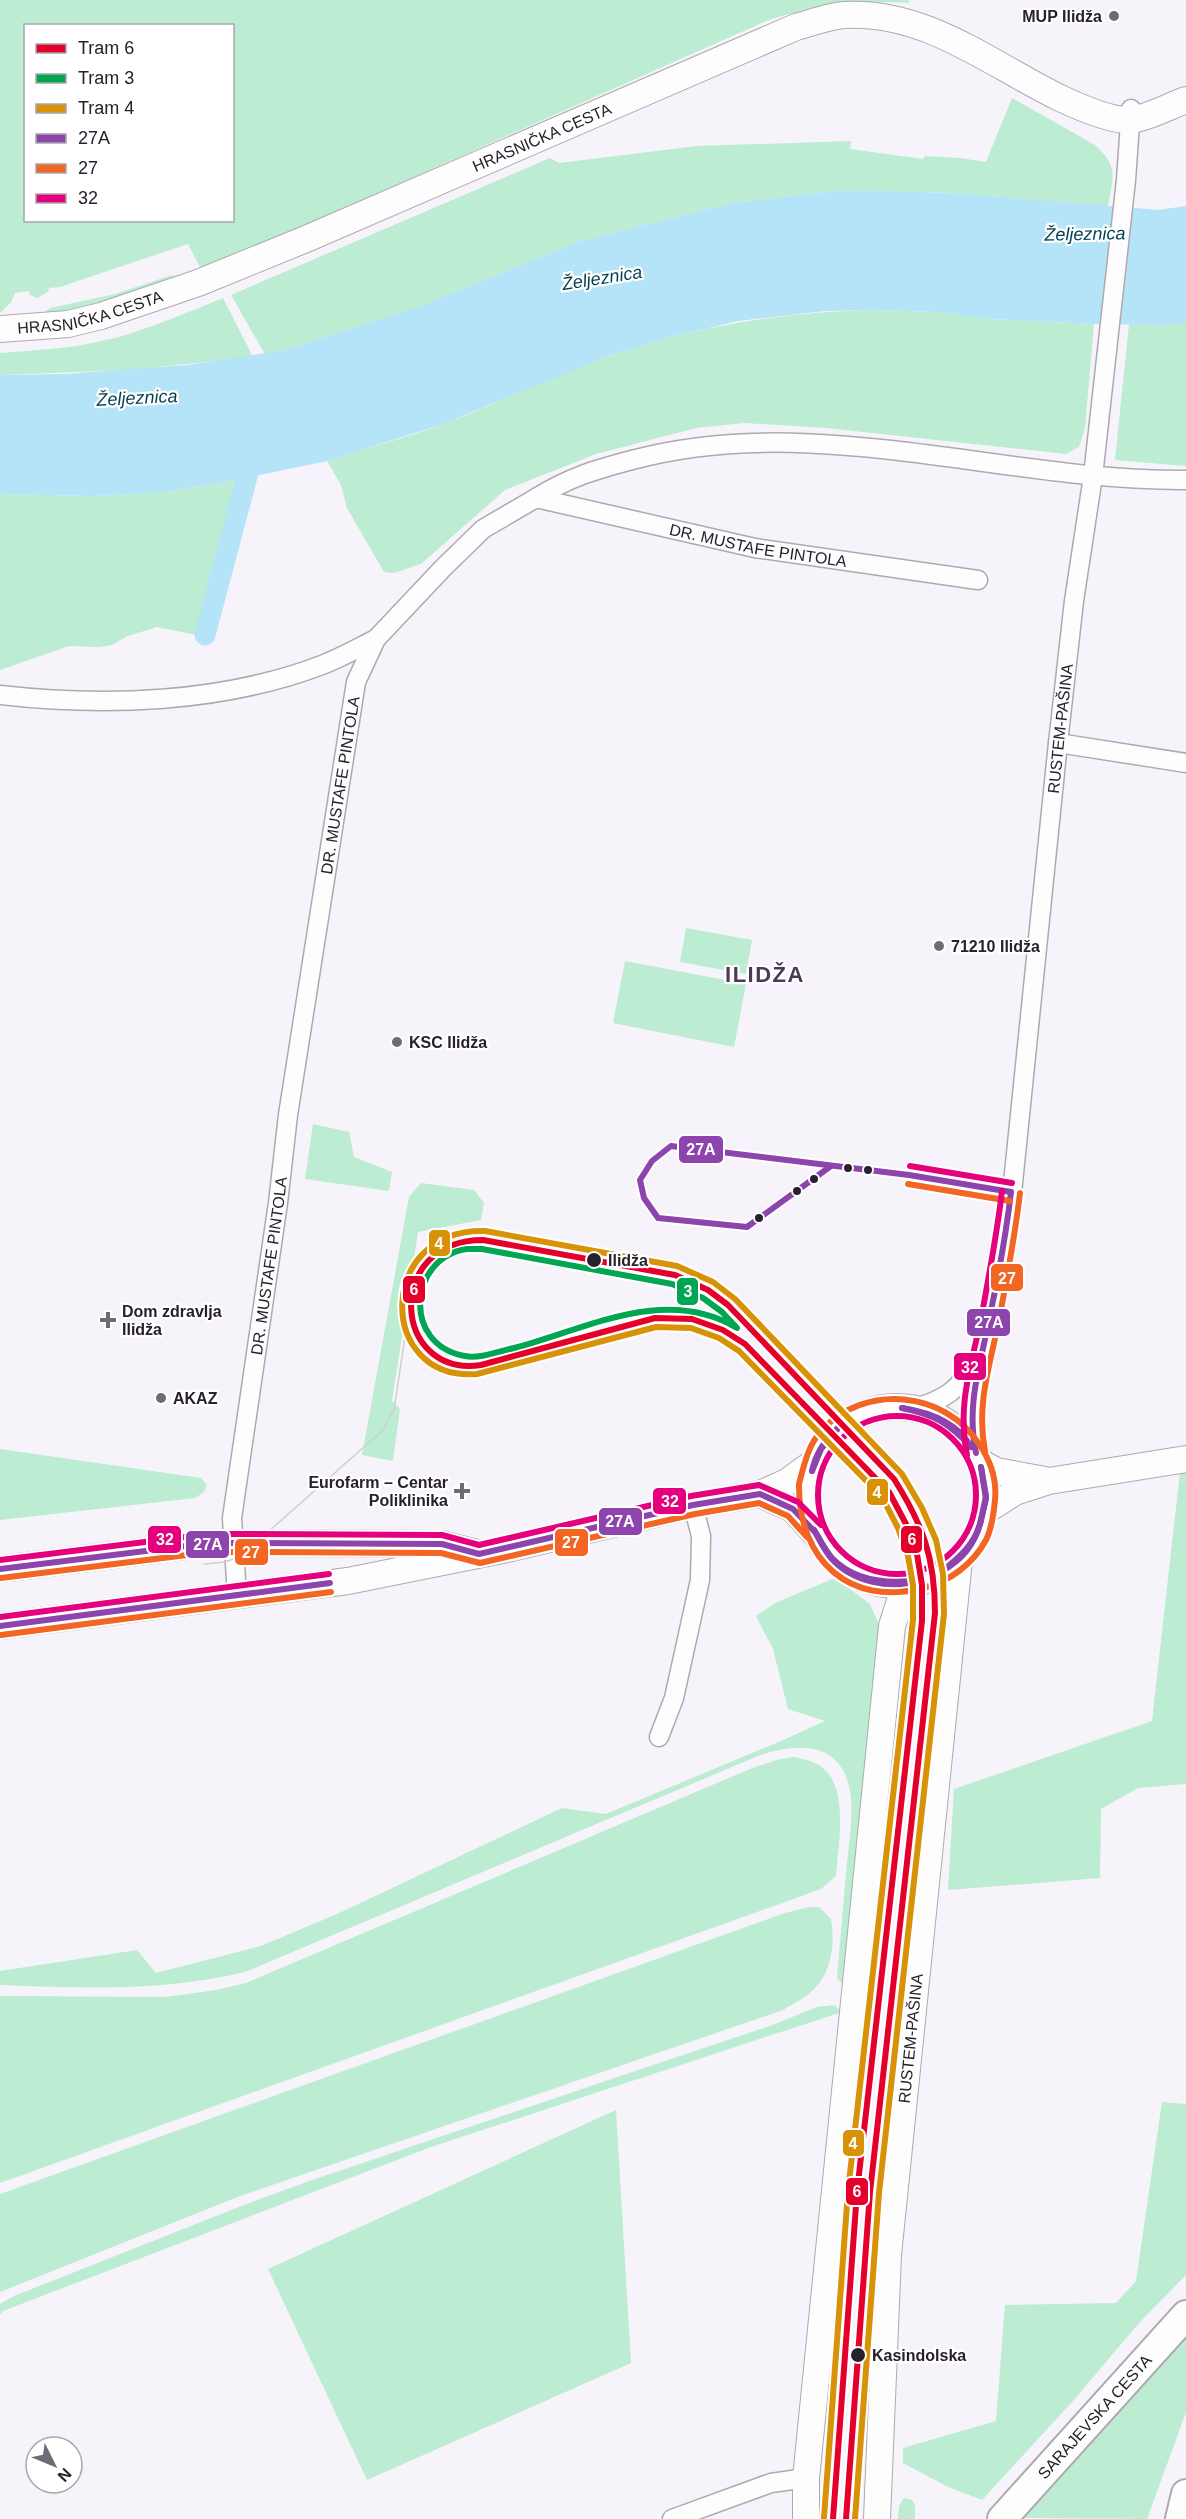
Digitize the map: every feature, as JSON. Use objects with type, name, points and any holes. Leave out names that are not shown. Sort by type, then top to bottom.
[{"type":"main road","name":"HRASNIČKA CESTA","points":[[0,329],[68,324],[101,316],[198,283],[306,239],[796,27],[844,15],[886,16],[966,45],[1042,89],[1073,104],[1130,114],[1177,103]]},
{"type":"main road","points":[[814,1531],[808,1509],[808,1486],[813,1463],[832,1434],[859,1414],[877,1408],[896,1406],[915,1408],[939,1417],[960,1432],[978,1458],[996,1471],[1049,1480]]},
{"type":"main road","points":[[760,1494],[793,1509],[814,1531],[826,1551],[843,1568],[864,1579],[886,1585],[910,1584],[935,1576],[959,1560],[971,1546],[980,1529],[985,1511],[986,1494],[978,1458]]},
{"type":"main road","points":[[985,1511],[1015,1492],[1049,1480],[1186,1459]]},
{"type":"main road","points":[[0,1626],[348,1581],[479,1554],[693,1505],[760,1494],[788,1482],[813,1463]]},
{"type":"main road","points":[[0,1569],[186,1546],[233,1543],[442,1544],[479,1554]]},
{"type":"main road","name":"RUSTEM-PAŠINA","points":[[877,2519],[888,2255],[959,1560]]},
{"type":"main road","points":[[864,1579],[886,1610],[892,1626]]},
{"type":"main road","points":[[806,2519],[806,2478],[892,1626],[900,1601],[910,1584]]},
{"type":"main road","name":"SARAJEVSKA CESTA","points":[[1002,2519],[1186,2315]]},
{"type":"main road","points":[[1180,2519],[1186,2494]]},
{"type":"street","name":"RUSTEM-PAŠINA","points":[[978,1458],[970,1430],[972,1391],[984,1348],[1008,1232],[1074,601],[1094,476],[1126,180],[1130,114]]},
{"type":"street","points":[[536,498],[584,472],[669,450],[764,441],[901,451],[1094,476],[1186,480]]},
{"type":"street","name":"DR. MUSTAFE PINTOLA","points":[[237,1596],[232,1518],[278,1203],[288,1115],[356,682],[376,639],[483,529],[536,498],[755,548],[978,580]]},
{"type":"street","points":[[0,694],[29,698],[119,700],[201,694],[249,686],[323,665],[376,639]]},
{"type":"street","points":[[1058,743],[1186,763]]},
{"type":"street","name":"RUSTEM-PAŠINA","points":[[915,1408],[936,1403],[961,1385],[984,1348]]},
{"type":"street","points":[[659,1737],[674,1698],[700,1580],[701,1536],[693,1505]]},
{"type":"street","points":[[672,2519],[771,2483],[806,2478]]},
{"type":"green space","points":[[0,0],[908,0],[910,3],[840,4],[771,19],[202,271],[188,244],[60,287],[49,288],[48,292],[37,298],[30,295],[29,291],[15,293],[11,302],[0,313]]},
{"type":"green space","points":[[1012,98],[1095,145],[1103,153],[1111,166],[1112,173],[1108,206],[955,193],[847,190],[737,202],[580,241],[423,305],[285,350],[265,354],[231,295],[550,158],[559,163],[697,146],[851,141],[850,149],[923,159],[925,156],[986,162]]},
{"type":"green space","points":[[172,275],[174,278],[99,305],[51,314],[46,311],[50,308],[115,294]]},
{"type":"green space","points":[[223,298],[253,357],[129,370],[0,375],[0,353],[100,342],[155,325]]},
{"type":"green space","points":[[873,310],[936,312],[991,319],[1094,324],[1085,428],[1079,447],[1066,454],[826,428],[744,423],[696,428],[596,454],[505,490],[421,564],[394,573],[384,572],[347,508],[341,485],[327,461],[430,428],[486,407],[547,380],[641,345],[706,329],[772,318]]},
{"type":"green space","points":[[1186,323],[1186,466],[1115,460],[1129,324]]},
{"type":"green space","points":[[241,479],[201,636],[157,627],[128,636],[112,645],[69,646],[0,670],[0,494],[94,496],[166,492]]},
{"type":"green space","points":[[686,928],[752,940],[746,974],[680,962]]},
{"type":"green space","points":[[625,961],[746,984],[734,1047],[613,1023]]},
{"type":"green space","points":[[313,1124],[349,1132],[354,1157],[392,1172],[389,1191],[305,1179]]},
{"type":"green space","points":[[421,1183],[474,1190],[484,1203],[481,1220],[418,1232],[392,1401],[400,1409],[393,1461],[362,1455],[409,1197]]},
{"type":"green space","points":[[0,1449],[201,1478],[207,1485],[204,1492],[195,1498],[0,1520]]},
{"type":"green space","points":[[1180,1472],[1186,1472],[1186,1784],[1138,1788],[1101,1809],[1100,1878],[948,1890],[954,1789],[1152,1721]]},
{"type":"green space","points":[[835,1578],[870,1604],[880,1626],[844,1986],[837,1978],[851,1826],[851,1799],[847,1780],[840,1766],[831,1756],[819,1750],[805,1748],[790,1748],[758,1756],[245,1972],[153,1986],[0,1985],[0,1971],[137,1950],[156,1973],[261,1946],[337,1914],[562,1808],[606,1814],[825,1721],[788,1709],[773,1649],[756,1616],[775,1603]]},
{"type":"green space","points":[[794,1757],[817,1764],[828,1773],[835,1785],[838,1799],[840,1831],[836,1876],[821,1889],[0,2183],[0,1996],[166,1997],[246,1983],[750,1769]]},
{"type":"green space","points":[[819,1907],[831,1919],[833,1937],[829,1965],[821,1981],[811,1992],[783,2010],[240,2196],[0,2292],[0,2194],[785,1913]]},
{"type":"green space","points":[[834,2005],[842,2012],[431,2147],[3,2311],[0,2315],[0,2304],[14,2296],[244,2205],[775,2024],[817,2007]]},
{"type":"green space","points":[[1162,2102],[1186,2104],[1186,2275],[1140,2322],[1072,2402],[982,2500],[948,2487],[903,2463],[903,2448],[996,2421],[1005,2305],[1116,2303],[1136,2281]]},
{"type":"green space","points":[[616,2110],[631,2363],[367,2480],[268,2269]]},
{"type":"green space","points":[[1186,2335],[1186,2412],[1147,2519],[1023,2518]]},
{"type":"green space","points":[[904,2498],[912,2500],[915,2505],[915,2519],[898,2519],[899,2506]]},
{"type":"water","name":"Željeznica","points":[[847,190],[955,193],[1158,210],[1186,206],[1186,323],[1094,324],[991,319],[936,312],[873,310],[825,311],[738,321],[671,337],[608,356],[443,424],[327,461],[166,492],[94,496],[0,494],[0,375],[65,374],[187,365],[285,350],[423,305],[580,241],[737,202]]},
{"type":"waterway","points":[[205,635],[254,450]]},
{"type":"tram line","name":"4","points":[[824,2518],[848,2191],[913,1620],[913,1585],[908,1556],[898,1528],[882,1497],[739,1351],[719,1338],[691,1328],[656,1327],[477,1374],[444,1370],[420,1355],[406,1331],[402,1304],[408,1277],[424,1253],[449,1237],[485,1231],[677,1266],[713,1282],[735,1299],[902,1474],[922,1508],[936,1540],[943,1574],[944,1614],[879,2193],[855,2519]]},
{"type":"tram line","name":"6","points":[[833,2519],[857,2192],[922,1621],[922,1585],[917,1554],[906,1524],[889,1492],[745,1344],[723,1330],[692,1319],[655,1318],[481,1365],[451,1363],[430,1351],[416,1331],[411,1307],[415,1283],[428,1261],[451,1246],[483,1240],[675,1275],[708,1290],[728,1305],[894,1479],[920,1527],[930,1559],[935,1613],[870,2192],[846,2519]]},
{"type":"tram line","name":"3","points":[[467,1249],[482,1249],[672,1284],[703,1298],[722,1312],[737,1328],[710,1316],[682,1310],[654,1310],[598,1322],[490,1354],[465,1356],[444,1349],[430,1336],[422,1319],[420,1301],[424,1283],[433,1268],[448,1255],[467,1249]]},
{"type":"tram line","points":[[204,1564],[225,1562],[241,1556],[383,1430],[394,1410],[409,1310]]},
{"type":"transit line","name":"27A","points":[[831,1166],[747,1227],[658,1218],[644,1198],[640,1180],[652,1161],[671,1146],[909,1175],[1011,1192]]},
{"type":"transit line","name":"32","points":[[910,1166],[1012,1183]]},
{"type":"transit line","name":"27","points":[[908,1184],[1010,1201]]},
{"type":"transit line","name":"32","points":[[967,1455],[964,1437],[966,1386],[987,1287],[1002,1191]]},
{"type":"transit line","name":"27A","points":[[976,1453],[973,1435],[975,1386],[999,1272],[1011,1192]]},
{"type":"transit line","name":"27","points":[[985,1451],[982,1417],[985,1385],[1008,1273],[1020,1193]]},
{"type":"transit line","name":"27","points":[[799,1484],[813,1442],[822,1430],[840,1415],[860,1405],[882,1400],[904,1399],[926,1404],[946,1413],[964,1426],[979,1444],[989,1463],[994,1478],[995,1500],[991,1526],[986,1540],[967,1564],[951,1577],[933,1585],[896,1592],[872,1590],[851,1584],[833,1572],[819,1556],[808,1536],[801,1512],[799,1486]]},
{"type":"transit line","name":"27A","points":[[902,1408],[922,1412],[950,1425],[965,1438],[971,1447]]},
{"type":"transit line","name":"27A","points":[[902,1408],[923,1413],[940,1421],[971,1447]]},
{"type":"transit line","name":"32","points":[[897,1416],[927,1422],[941,1429],[953,1439],[963,1451],[970,1465],[976,1495],[970,1525],[963,1539],[953,1551],[941,1561],[927,1568],[897,1574],[867,1568],[853,1561],[841,1551],[831,1539],[824,1525],[818,1495],[824,1465],[831,1451],[841,1439],[853,1429],[867,1422],[897,1416]]},
{"type":"transit line","name":"27A","points":[[812,1471],[822,1446],[840,1426]]},
{"type":"transit line","name":"27A","points":[[812,1471],[821,1449],[840,1426]]},
{"type":"transit line","name":"27A","points":[[981,1467],[986,1496],[981,1520]]},
{"type":"transit line","name":"27A","points":[[981,1467],[986,1499],[981,1520]]},
{"type":"transit line","name":"32","points":[[0,1560],[185,1537],[232,1534],[442,1535],[479,1545],[691,1496],[759,1485],[798,1502],[821,1525]]},
{"type":"transit line","name":"27A","points":[[0,1569],[186,1546],[233,1543],[442,1544],[479,1554],[693,1505],[760,1494],[793,1509],[814,1531]]},
{"type":"transit line","name":"27","points":[[1,1578],[187,1555],[233,1552],[441,1553],[480,1563],[695,1514],[759,1503],[788,1516],[807,1537]]},
{"type":"transit line","name":"27A","points":[[942,1571],[966,1549],[975,1536],[981,1520]]},
{"type":"transit line","name":"27A","points":[[942,1571],[956,1562],[967,1550],[976,1536],[981,1520]]},
{"type":"transit line","name":"27A","points":[[814,1530],[832,1558],[851,1572],[874,1580],[898,1582],[921,1580]]},
{"type":"transit line","name":"27A","points":[[814,1530],[831,1558],[850,1573],[885,1584],[921,1580]]},
{"type":"transit line","name":"32","points":[[0,1617],[329,1574]]},
{"type":"transit line","name":"27A","points":[[0,1626],[330,1583]]},
{"type":"transit line","name":"27","points":[[1,1635],[331,1592]]},
{"type":"place","name":"MUP Ilidža","points":[[1114,16]]},
{"type":"place","name":"71210 Ilidža","points":[[939,946]]},
{"type":"place","name":"KSC Ilidža","points":[[397,1042]]},
{"type":"place","name":"Ilidža","points":[[594,1260]]},
{"type":"place","name":"Dom zdravlja Ilidža","points":[[108,1320]]},
{"type":"place","name":"AKAZ","points":[[161,1398]]},
{"type":"place","name":"Eurofarm – Centar Poliklinika","points":[[462,1491]]},
{"type":"place","name":"Kasindolska","points":[[858,2355]]},
{"type":"district","name":"ILIDŽA","points":[[765,974]]}]
